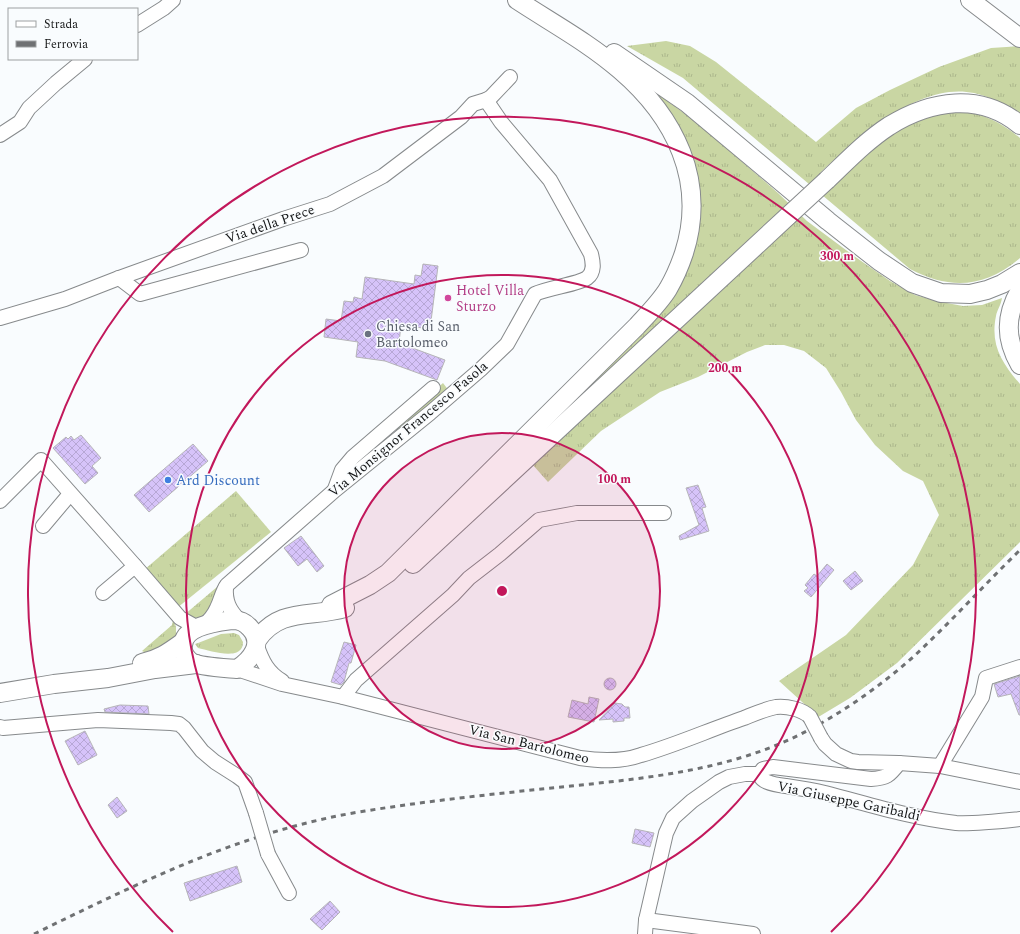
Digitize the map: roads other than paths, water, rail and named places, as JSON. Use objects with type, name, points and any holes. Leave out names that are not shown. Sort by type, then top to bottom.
[{"type":"main road","points":[[517,0],[631,64],[687,103],[828,222],[879,262],[907,280],[927,289],[941,293],[970,294],[987,290],[1002,284],[1020,273]]},
{"type":"main road","points":[[331,605],[370,585],[388,573],[637,326],[668,289],[680,267],[688,240],[691,222],[692,199],[687,167],[673,133],[660,112],[621,71],[532,0]]},
{"type":"main road","points":[[970,0],[1020,38]]},
{"type":"main road","points":[[0,693],[196,664],[237,669],[249,660],[257,643],[267,628],[280,619],[351,606],[400,576],[856,152],[889,127],[921,110],[955,103],[972,103],[989,107],[1002,113],[1020,125]]},
{"type":"main road","points":[[1020,290],[1012,307],[1008,330],[1010,343],[1020,365]]},
{"type":"main road","points":[[54,684],[158,659],[166,655],[192,633],[284,610],[331,605],[364,598]]},
{"type":"main road","points":[[240,621],[251,629],[257,643]]},
{"type":"main road","points":[[192,633],[183,651],[188,659],[196,664]]},
{"type":"street","points":[[138,24],[164,8],[173,0]]},
{"type":"street","points":[[0,135],[20,122],[29,108],[56,83],[85,60]]},
{"type":"street","name":"Via della Prece","points":[[0,318],[65,299],[275,221],[330,204],[383,176],[461,117],[473,104],[486,100],[498,91],[510,77]]},
{"type":"street","name":"Via Monsignor Francesco Fasola","points":[[227,585],[335,490],[430,413],[481,369],[507,344],[535,294],[543,290],[586,279],[591,272],[593,267],[591,254],[550,180],[501,122],[486,100]]},
{"type":"street","points":[[119,278],[140,294],[301,250]]},
{"type":"street","points":[[335,490],[342,470],[353,457],[433,388]]},
{"type":"street","points":[[0,501],[41,460],[192,633],[210,619],[218,607],[223,591],[227,585]]},
{"type":"street","points":[[43,526],[70,494]]},
{"type":"street","points":[[343,697],[356,680],[453,595],[469,578],[500,554],[539,520],[577,513],[664,513]]},
{"type":"street","points":[[103,593],[135,566]]},
{"type":"street","points":[[227,585],[225,595],[229,608],[240,621]]},
{"type":"street","points":[[257,643],[262,660],[271,673],[290,685]]},
{"type":"street","points":[[940,766],[982,697],[986,678],[1020,667]]},
{"type":"street","name":"Via San Bartolomeo","points":[[237,669],[282,684],[343,697],[580,758],[602,761],[640,756],[776,707],[796,709],[810,717],[825,744],[836,754],[851,761],[899,763]]},
{"type":"street","points":[[0,727],[3,728],[98,720],[170,722],[179,724],[215,762],[245,782],[268,854],[289,893]]},
{"type":"street","points":[[899,763],[940,766],[1020,782]]},
{"type":"street","name":"Via Giuseppe Garibaldi","points":[[899,763],[890,775],[882,778],[871,779],[773,767],[763,769],[760,777],[764,781],[773,784],[823,792],[922,817],[957,823],[1020,819]]},
{"type":"street","points":[[645,934],[646,920],[666,833],[673,818],[692,801],[719,782],[729,777],[744,774],[760,774]]},
{"type":"street","points":[[646,920],[753,934]]},
{"type":"railway","points":[[34,934],[115,895],[195,860],[236,844],[321,820],[417,803],[659,776],[688,771],[744,757],[772,747],[829,719],[886,680],[926,645],[1020,550]]},
{"type":"place","name":"Hotel Villa Sturzo","points":[[448,298]]},
{"type":"place","name":"Chiesa di San Bartolomeo","points":[[368,334]]},
{"type":"place","name":"Ard Discount","points":[[168,480]]}]
